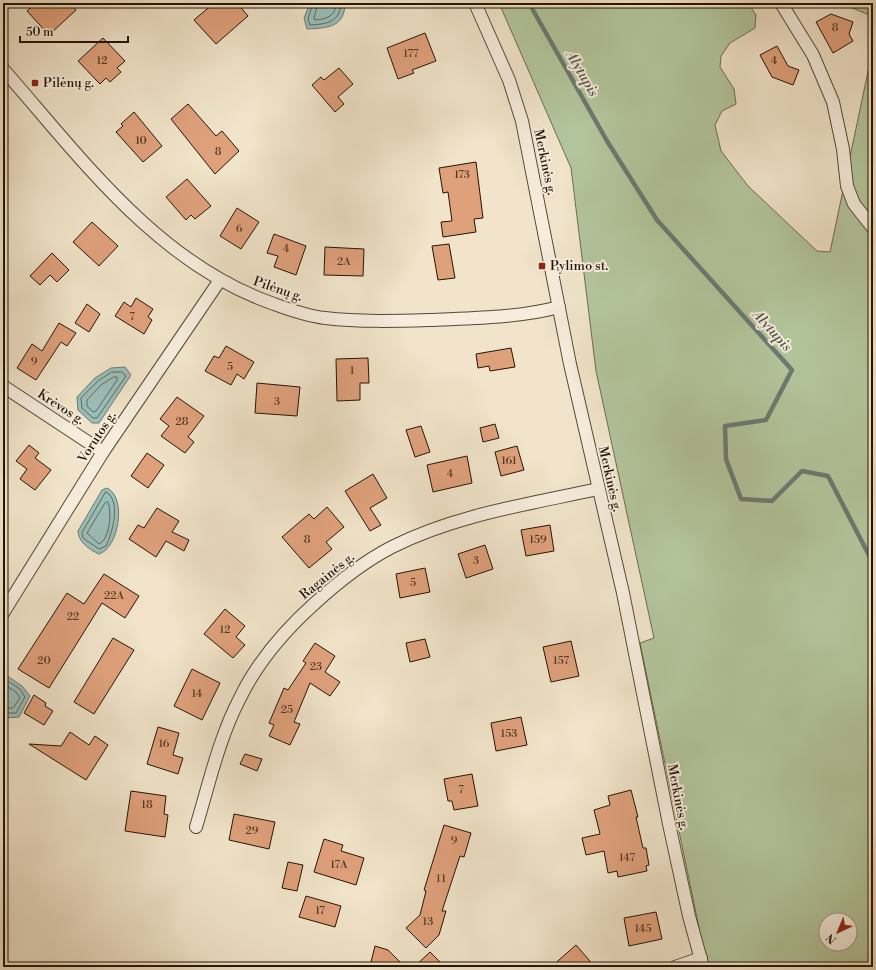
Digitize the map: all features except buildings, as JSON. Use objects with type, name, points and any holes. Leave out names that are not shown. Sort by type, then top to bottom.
[{"type":"street","name":"Merkinės g.","points":[[475,3],[509,80],[522,122],[559,307],[598,489],[623,593],[688,916],[702,963]]},
{"type":"street","points":[[781,3],[812,55],[833,102],[843,149],[847,186],[854,204],[873,228]]},
{"type":"street","name":"Pilėnų g.","points":[[3,69],[99,178],[125,205],[175,249],[220,280],[266,301],[323,318],[410,321],[466,318],[545,310],[559,307]]},
{"type":"street","name":"Vorutos g.","points":[[3,613],[104,452],[220,280]]},
{"type":"street","name":"Krėvos g.","points":[[3,386],[104,452]]},
{"type":"street","name":"Ragainės g.","points":[[196,827],[229,723],[252,674],[266,654],[282,636],[337,583],[392,547],[423,534],[451,524],[503,510],[598,489]]},
{"type":"street","points":[[674,967],[702,963]]},
{"type":"green space","points":[[499,3],[748,3],[756,15],[755,28],[730,43],[721,56],[720,67],[734,89],[736,104],[722,111],[715,125],[721,151],[748,186],[817,251],[830,252],[870,62],[873,56],[873,967],[709,967],[702,942],[640,643],[654,638],[596,371],[571,168]]},
{"type":"green space","points":[[840,3],[873,3],[873,19],[867,14]]},
{"type":"water","points":[[310,3],[345,3],[342,17],[338,22],[327,27],[307,29],[304,18]]},
{"type":"water","points":[[125,367],[131,375],[99,423],[92,423],[78,410],[77,397],[95,378],[111,368]]},
{"type":"water","points":[[107,488],[113,493],[117,501],[119,511],[118,522],[116,533],[112,542],[106,550],[99,554],[88,548],[82,542],[78,531],[102,490]]},
{"type":"water","points":[[3,673],[22,686],[30,696],[19,717],[6,718],[3,716]]},
{"type":"waterway","name":"Alytupis","points":[[529,3],[607,141],[657,220],[792,370],[766,420],[725,426],[726,459],[741,499],[772,501],[802,471],[828,476],[873,563]]},
{"type":"place","name":"Pilėnų g.","points":[[35,83]]},
{"type":"place","name":"Pylimo st.","points":[[542,266]]}]
